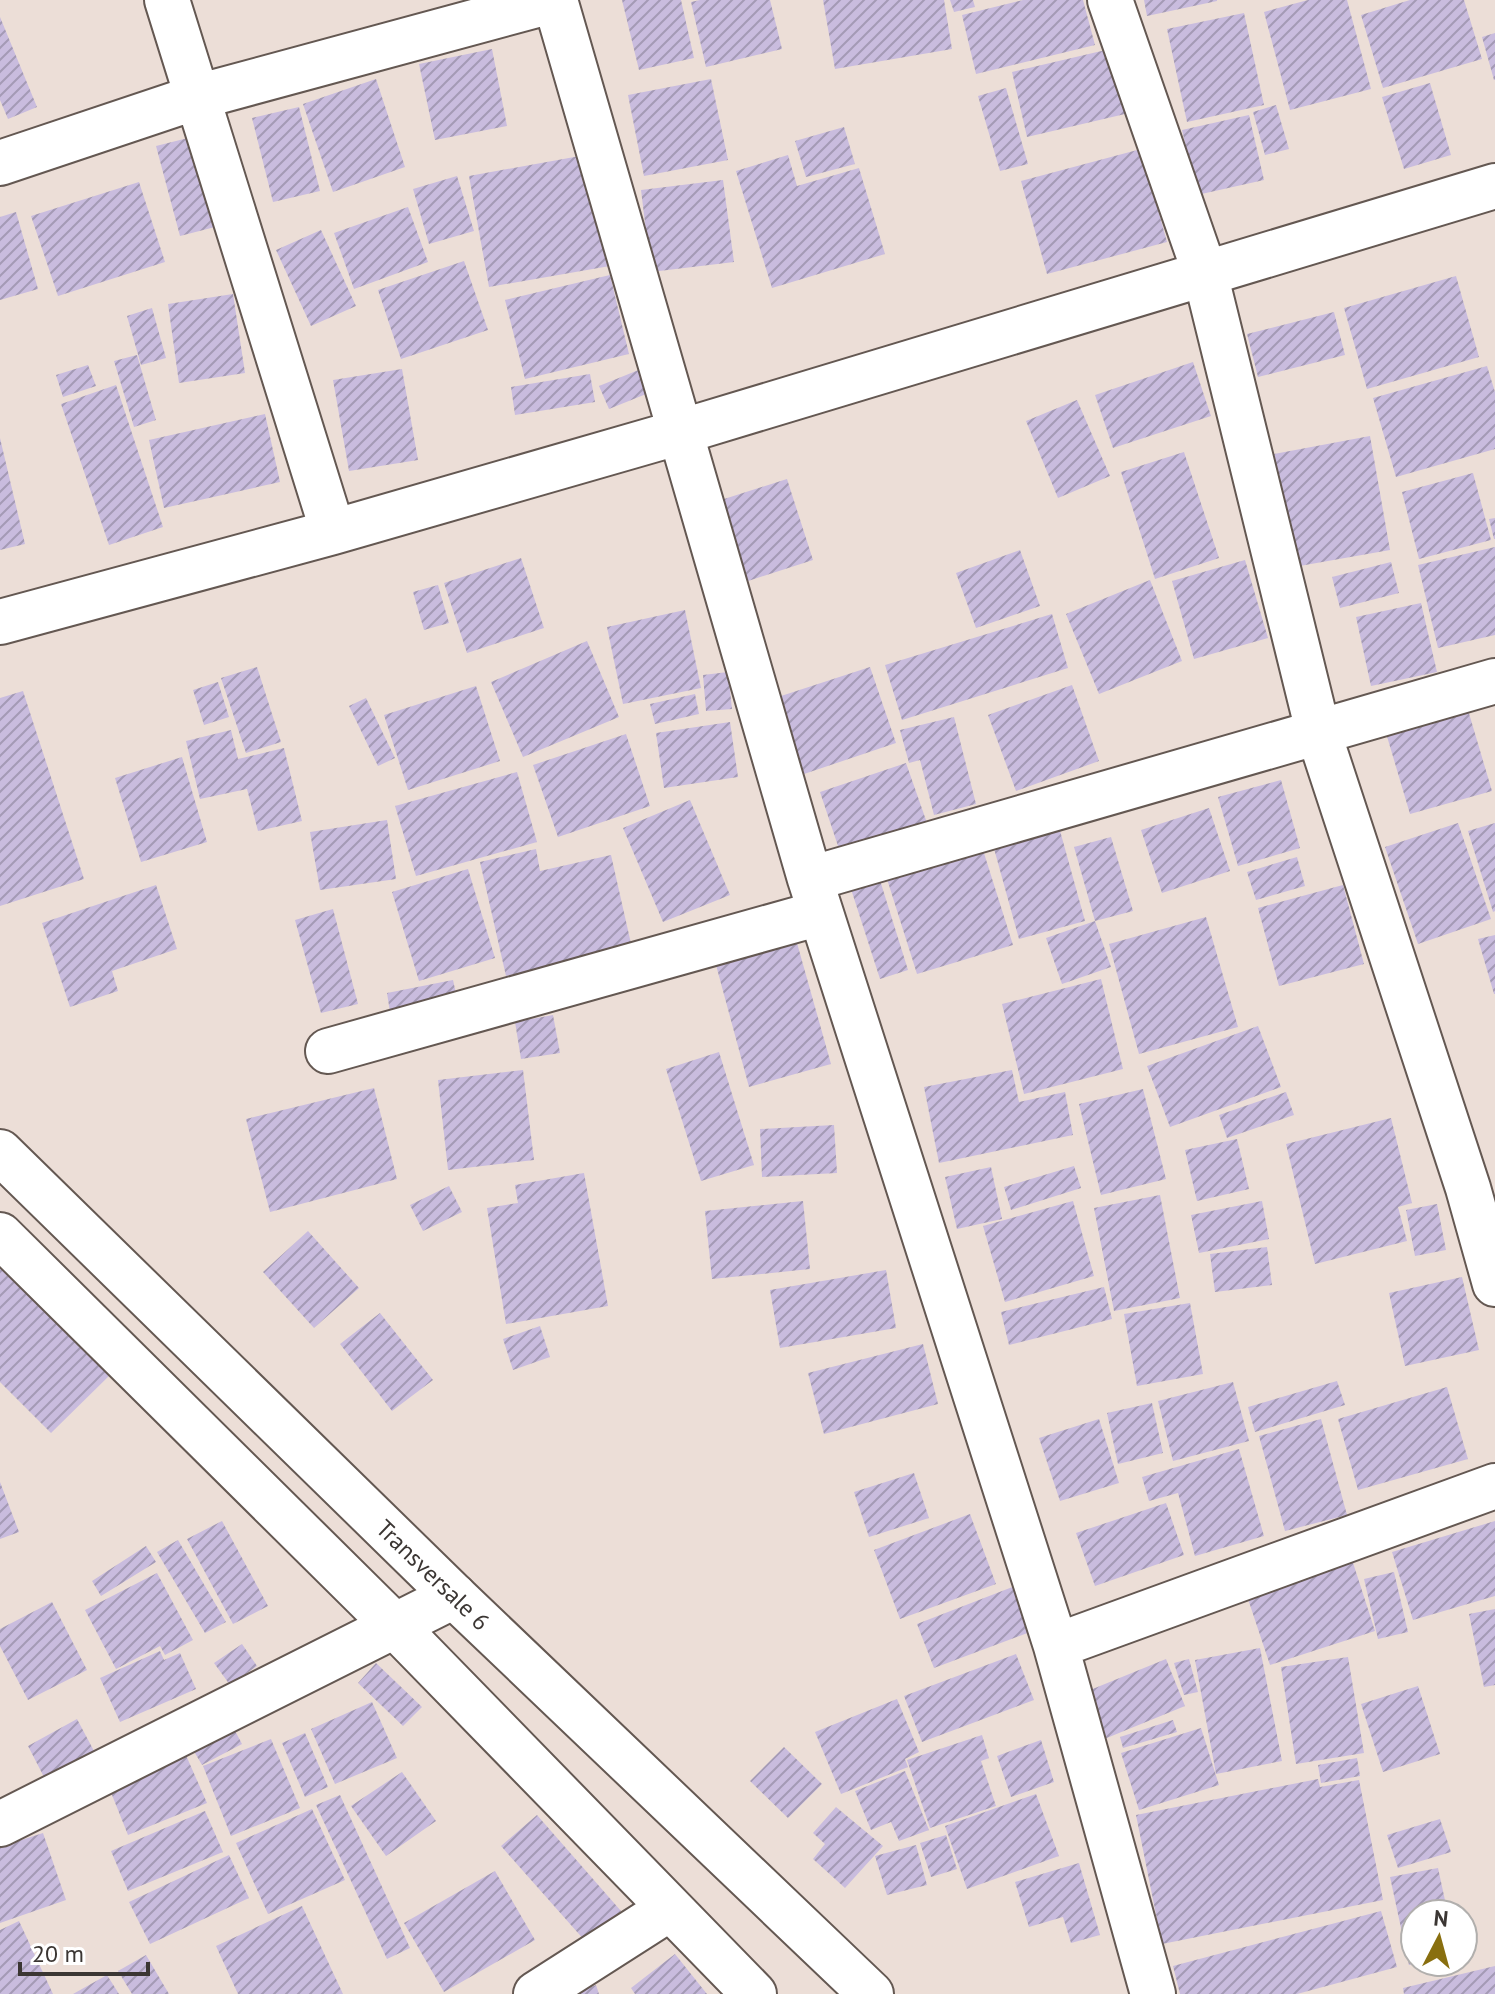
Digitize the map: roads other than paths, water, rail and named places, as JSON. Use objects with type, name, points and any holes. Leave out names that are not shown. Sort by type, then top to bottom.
[{"type":"street","points":[[167,0],[333,532]]},
{"type":"street","points":[[0,163],[197,97],[555,0],[815,896],[1056,1646],[1153,1994]]},
{"type":"street","points":[[1110,0],[1205,273],[1318,731],[1481,1184],[1495,1284]]},
{"type":"street","points":[[0,622],[333,532],[680,432],[1495,186]]},
{"type":"street","points":[[328,1051],[1318,731],[1495,681]]},
{"type":"street","name":"Transversale 6","points":[[0,1152],[454,1596],[871,1994]]},
{"type":"street","points":[[0,1235],[396,1627],[754,1994]]},
{"type":"street","points":[[1056,1646],[1495,1486]]},
{"type":"street","points":[[0,1824],[454,1596]]},
{"type":"street","points":[[536,1994],[669,1909]]}]
